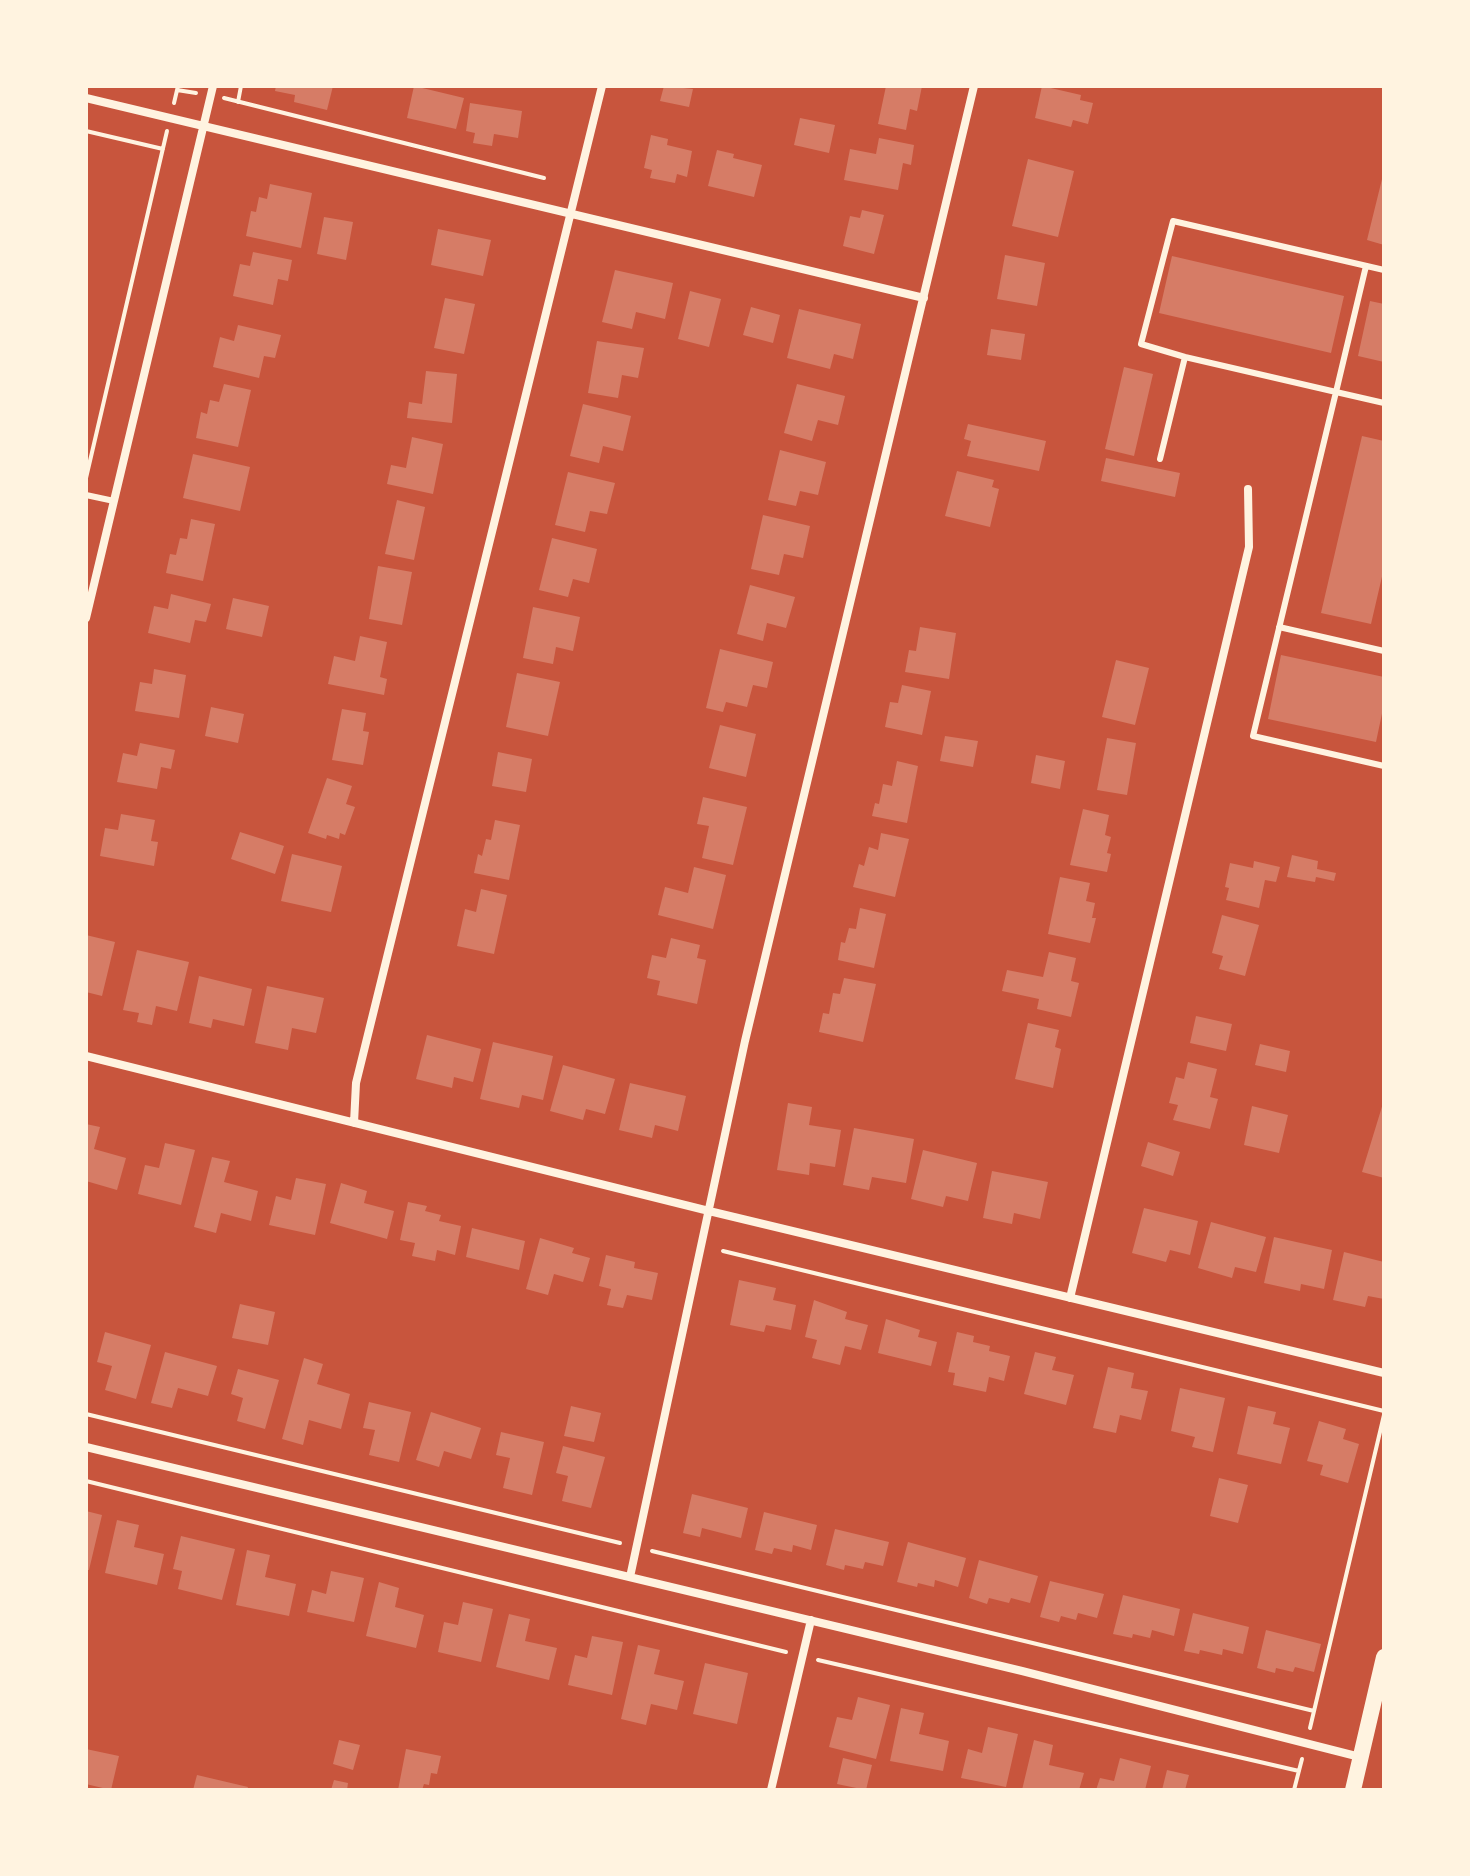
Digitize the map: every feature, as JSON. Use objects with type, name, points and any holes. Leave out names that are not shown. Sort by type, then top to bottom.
[{"type":"main road","points":[[1353,1790],[1384,1657]]},
{"type":"street","points":[[354,1123],[356,1083],[602,86]]},
{"type":"street","points":[[630,1577],[745,1041],[974,86]]},
{"type":"street","points":[[86,618],[212,90]]},
{"type":"street","points":[[86,98],[924,298]]},
{"type":"street","points":[[1070,1298],[1249,547],[1248,489]]},
{"type":"street","points":[[86,1056],[709,1211],[1384,1373]]},
{"type":"street","points":[[86,1447],[811,1620],[1361,1757]]},
{"type":"street","points":[[771,1790],[811,1620]]},
{"type":"lane","points":[[1384,270],[1173,221],[1141,344],[1384,403]]},
{"type":"lane","points":[[1366,266],[1253,736],[1384,766]]},
{"type":"lane","points":[[1160,459],[1185,357]]},
{"type":"lane","points":[[86,495],[114,501]]},
{"type":"lane","points":[[1279,627],[1384,651]]},
{"type":"path","points":[[238,102],[241,86]]},
{"type":"path","points":[[86,478],[178,88],[212,90],[238,102],[544,178]]},
{"type":"path","points":[[86,131],[163,149]]},
{"type":"path","points":[[723,1251],[1384,1413],[1294,1790]]},
{"type":"path","points":[[86,1414],[1314,1711]]},
{"type":"path","points":[[86,1481],[803,1656],[1299,1771]]},
{"type":"building","points":[[276,86],[333,86],[327,110],[294,102],[295,95],[275,91]]},
{"type":"building","points":[[414,86],[464,98],[456,129],[407,118]]},
{"type":"building","points":[[664,86],[693,89],[689,107],[660,101]]},
{"type":"building","points":[[886,86],[922,86],[917,111],[910,109],[906,130],[878,124]]},
{"type":"building","points":[[1042,86],[1081,95],[1080,100],[1093,103],[1088,124],[1073,120],[1071,127],[1035,118]]},
{"type":"building","points":[[470,103],[522,111],[518,138],[494,134],[492,146],[473,143],[475,133],[466,131]]},
{"type":"building","points":[[800,118],[835,125],[829,153],[794,145]]},
{"type":"building","points":[[651,135],[668,139],[667,145],[692,151],[687,177],[677,174],[675,183],[650,178],[652,170],[644,168]]},
{"type":"building","points":[[879,138],[914,145],[911,165],[903,163],[898,190],[844,180],[850,149],[876,154]]},
{"type":"building","points":[[717,150],[734,154],[733,158],[762,165],[754,197],[708,186]]},
{"type":"building","points":[[1028,159],[1074,171],[1058,237],[1012,226]]},
{"type":"building","points":[[1384,175],[1384,245],[1367,240]]},
{"type":"building","points":[[270,184],[312,193],[301,248],[246,236],[251,211],[256,212],[259,197],[267,199]]},
{"type":"building","points":[[862,210],[884,215],[874,254],[843,246],[850,216],[860,218]]},
{"type":"building","points":[[324,217],[353,222],[346,260],[317,254]]},
{"type":"building","points":[[438,229],[491,240],[483,276],[431,265]]},
{"type":"building","points":[[253,252],[292,260],[288,281],[278,279],[273,305],[233,296],[240,264],[250,266]]},
{"type":"building","points":[[1005,255],[1045,263],[1037,306],[997,299]]},
{"type":"building","points":[[1172,256],[1344,296],[1331,353],[1159,313]]},
{"type":"building","points":[[615,270],[673,283],[665,319],[636,312],[632,329],[602,322]]},
{"type":"building","points":[[690,291],[721,299],[709,347],[678,339]]},
{"type":"building","points":[[445,298],[475,304],[464,354],[434,348]]},
{"type":"building","points":[[1370,301],[1384,304],[1384,362],[1358,356]]},
{"type":"building","points":[[751,307],[780,315],[773,343],[743,335]]},
{"type":"building","points":[[799,309],[861,324],[853,359],[834,354],[830,369],[787,358]]},
{"type":"building","points":[[238,325],[281,335],[275,358],[264,356],[259,378],[213,367],[220,337],[234,341]]},
{"type":"building","points":[[991,329],[1025,334],[1021,360],[987,355]]},
{"type":"building","points":[[597,341],[644,348],[638,378],[622,375],[618,398],[588,393]]},
{"type":"building","points":[[1124,367],[1153,374],[1134,456],[1105,449]]},
{"type":"building","points":[[426,371],[457,374],[452,423],[407,418],[409,402],[422,404]]},
{"type":"building","points":[[224,384],[251,390],[238,447],[196,438],[201,412],[207,414],[210,400],[219,402]]},
{"type":"building","points":[[797,384],[845,396],[838,425],[818,420],[812,441],[784,433]]},
{"type":"building","points":[[583,404],[631,416],[623,451],[603,446],[599,463],[570,456]]},
{"type":"building","points":[[968,424],[1046,441],[1039,471],[967,456],[971,441],[964,439]]},
{"type":"building","points":[[1362,436],[1384,441],[1384,568],[1371,624],[1321,613]]},
{"type":"building","points":[[412,437],[443,444],[433,494],[387,484],[391,465],[406,468]]},
{"type":"building","points":[[780,450],[826,462],[818,495],[800,491],[796,506],[768,500]]},
{"type":"building","points":[[193,454],[250,467],[240,511],[183,498]]},
{"type":"building","points":[[1106,458],[1180,473],[1175,497],[1101,481]]},
{"type":"building","points":[[957,471],[994,480],[992,487],[999,489],[990,527],[945,516]]},
{"type":"building","points":[[568,472],[615,483],[607,514],[590,511],[585,532],[555,525]]},
{"type":"building","points":[[397,500],[425,507],[414,560],[385,554]]},
{"type":"building","points":[[763,515],[810,526],[803,558],[784,554],[779,575],[751,569]]},
{"type":"building","points":[[191,519],[215,524],[203,581],[166,573],[170,554],[176,555],[180,538],[187,539]]},
{"type":"building","points":[[552,538],[597,549],[589,583],[573,579],[568,597],[539,590]]},
{"type":"building","points":[[378,566],[412,572],[402,625],[369,619]]},
{"type":"building","points":[[750,585],[795,597],[786,628],[767,623],[763,641],[737,634]]},
{"type":"building","points":[[171,594],[211,604],[206,622],[195,620],[190,643],[148,633],[154,606],[168,609]]},
{"type":"building","points":[[233,598],[269,606],[262,637],[226,629]]},
{"type":"building","points":[[533,607],[580,617],[573,651],[556,647],[553,664],[523,658]]},
{"type":"building","points":[[920,627],[956,633],[949,679],[905,672],[909,650],[916,651]]},
{"type":"building","points":[[360,636],[387,642],[380,677],[387,679],[384,695],[328,684],[334,656],[355,661]]},
{"type":"building","points":[[720,649],[773,662],[767,688],[753,685],[747,707],[726,702],[723,712],[706,708]]},
{"type":"building","points":[[1281,655],[1384,677],[1384,704],[1376,742],[1268,719]]},
{"type":"building","points":[[1116,660],[1149,668],[1135,725],[1102,717]]},
{"type":"building","points":[[154,669],[186,675],[179,718],[135,711],[140,682],[152,684]]},
{"type":"building","points":[[517,673],[560,682],[548,736],[506,727]]},
{"type":"building","points":[[902,685],[931,691],[922,735],[885,727],[890,702],[898,703]]},
{"type":"building","points":[[211,707],[244,714],[238,743],[205,736]]},
{"type":"building","points":[[342,709],[366,713],[363,731],[369,732],[363,765],[332,760]]},
{"type":"building","points":[[720,725],[756,734],[746,777],[709,768]]},
{"type":"building","points":[[945,736],[978,741],[973,767],[940,761]]},
{"type":"building","points":[[1107,738],[1136,743],[1127,795],[1097,790]]},
{"type":"building","points":[[140,743],[175,750],[171,769],[161,767],[157,789],[117,782],[123,753],[137,756]]},
{"type":"building","points":[[498,752],[532,759],[526,792],[492,786]]},
{"type":"building","points":[[1036,755],[1065,761],[1060,789],[1031,783]]},
{"type":"building","points":[[897,761],[918,766],[907,823],[872,816],[875,803],[879,804],[883,784],[892,786]]},
{"type":"building","points":[[327,778],[352,786],[346,804],[355,807],[345,835],[340,833],[339,839],[327,835],[326,839],[308,833]]},
{"type":"building","points":[[703,797],[747,807],[733,865],[702,858],[709,826],[697,824]]},
{"type":"building","points":[[1083,809],[1109,815],[1105,835],[1111,837],[1107,853],[1111,854],[1107,872],[1070,865]]},
{"type":"building","points":[[121,814],[155,820],[151,841],[158,842],[154,866],[100,856],[105,828],[118,830]]},
{"type":"building","points":[[495,820],[520,825],[509,880],[474,873],[478,854],[482,856],[486,839],[491,840]]},
{"type":"building","points":[[240,832],[284,846],[275,874],[231,859]]},
{"type":"building","points":[[881,833],[909,839],[895,897],[853,887],[859,864],[864,866],[869,847],[878,850]]},
{"type":"building","points":[[292,854],[342,866],[331,912],[281,901]]},
{"type":"building","points":[[1292,855],[1318,861],[1317,869],[1336,873],[1334,881],[1316,877],[1315,882],[1287,877]]},
{"type":"building","points":[[1254,861],[1280,867],[1276,882],[1265,880],[1259,908],[1226,900],[1230,863],[1253,868]]},
{"type":"building","points":[[694,867],[726,875],[713,929],[658,915],[665,887],[688,893]]},
{"type":"building","points":[[1060,877],[1090,883],[1086,901],[1095,903],[1092,918],[1096,918],[1090,943],[1048,934]]},
{"type":"building","points":[[481,889],[507,895],[494,954],[457,946],[465,909],[476,912]]},
{"type":"building","points":[[860,908],[886,914],[874,968],[838,960],[841,942],[845,943],[849,928],[856,929]]},
{"type":"building","points":[[1222,915],[1259,925],[1245,976],[1219,969],[1223,956],[1212,953]]},
{"type":"building","points":[[86,935],[115,942],[102,996],[86,992]]},
{"type":"building","points":[[671,938],[700,945],[697,958],[706,960],[697,1004],[657,995],[660,981],[647,978],[652,955],[666,958]]},
{"type":"building","points":[[137,950],[189,962],[177,1011],[156,1006],[152,1025],[137,1022],[139,1013],[123,1010]]},
{"type":"building","points":[[1049,952],[1076,958],[1071,981],[1079,983],[1071,1017],[1037,1009],[1039,999],[1002,991],[1007,970],[1043,977]]},
{"type":"building","points":[[199,976],[252,989],[244,1026],[213,1019],[211,1028],[189,1023]]},
{"type":"building","points":[[844,978],[876,984],[863,1042],[819,1032],[823,1013],[829,1014],[833,993],[840,994]]},
{"type":"building","points":[[267,986],[324,998],[316,1033],[292,1028],[288,1050],[255,1043]]},
{"type":"building","points":[[1196,1016],[1232,1024],[1226,1051],[1190,1043]]},
{"type":"building","points":[[1028,1023],[1059,1030],[1055,1047],[1061,1049],[1053,1088],[1015,1079]]},
{"type":"building","points":[[427,1035],[481,1049],[473,1082],[454,1077],[452,1088],[416,1079]]},
{"type":"building","points":[[493,1042],[553,1056],[543,1100],[522,1095],[519,1108],[480,1099]]},
{"type":"building","points":[[1260,1044],[1290,1051],[1286,1072],[1255,1065]]},
{"type":"building","points":[[1188,1062],[1217,1069],[1210,1097],[1218,1099],[1210,1129],[1173,1120],[1178,1105],[1169,1103],[1176,1077],[1184,1079]]},
{"type":"building","points":[[563,1065],[615,1079],[605,1114],[586,1109],[583,1120],[550,1111]]},
{"type":"building","points":[[630,1083],[686,1096],[678,1131],[655,1125],[652,1138],[619,1130]]},
{"type":"building","points":[[1384,1100],[1384,1178],[1362,1172]]},
{"type":"building","points":[[788,1103],[812,1107],[809,1125],[841,1130],[835,1167],[810,1163],[809,1175],[777,1170]]},
{"type":"building","points":[[1252,1106],[1288,1115],[1279,1153],[1244,1145]]},
{"type":"building","points":[[86,1124],[100,1127],[94,1149],[126,1158],[117,1190],[86,1181]]},
{"type":"building","points":[[854,1128],[914,1139],[906,1183],[872,1177],[869,1190],[843,1185]]},
{"type":"building","points":[[1148,1142],[1180,1152],[1173,1176],[1141,1166]]},
{"type":"building","points":[[165,1143],[195,1150],[181,1205],[138,1194],[145,1165],[159,1168]]},
{"type":"building","points":[[923,1150],[977,1163],[968,1201],[946,1196],[943,1207],[911,1199]]},
{"type":"building","points":[[212,1157],[230,1161],[224,1182],[258,1191],[251,1221],[221,1213],[216,1233],[194,1227]]},
{"type":"building","points":[[992,1171],[1048,1182],[1040,1219],[1014,1213],[1012,1224],[983,1218]]},
{"type":"building","points":[[296,1178],[326,1184],[315,1235],[269,1225],[276,1196],[291,1200]]},
{"type":"building","points":[[341,1183],[367,1191],[364,1203],[394,1211],[387,1239],[330,1223]]},
{"type":"building","points":[[408,1202],[427,1206],[425,1211],[441,1215],[439,1221],[461,1226],[455,1255],[437,1250],[435,1261],[412,1256],[415,1243],[400,1240]]},
{"type":"building","points":[[1144,1208],[1198,1221],[1190,1255],[1170,1250],[1166,1262],[1132,1253]]},
{"type":"building","points":[[1211,1222],[1266,1237],[1256,1272],[1235,1267],[1232,1278],[1198,1268]]},
{"type":"building","points":[[472,1228],[525,1241],[519,1270],[466,1257]]},
{"type":"building","points":[[1274,1237],[1332,1250],[1324,1289],[1301,1284],[1300,1291],[1264,1283]]},
{"type":"building","points":[[540,1238],[574,1248],[572,1253],[590,1258],[583,1282],[554,1274],[548,1295],[526,1289]]},
{"type":"building","points":[[1344,1252],[1384,1262],[1384,1299],[1368,1296],[1365,1307],[1333,1300]]},
{"type":"building","points":[[606,1255],[635,1262],[634,1268],[658,1273],[652,1300],[627,1295],[623,1308],[607,1305],[611,1289],[599,1286]]},
{"type":"building","points":[[739,1280],[776,1288],[773,1300],[796,1305],[791,1330],[766,1325],[764,1332],[730,1325]]},
{"type":"building","points":[[814,1300],[847,1312],[845,1319],[868,1325],[861,1350],[845,1346],[840,1365],[812,1358],[817,1340],[805,1337]]},
{"type":"building","points":[[240,1304],[275,1312],[268,1345],[232,1338]]},
{"type":"building","points":[[886,1319],[920,1330],[918,1337],[937,1342],[931,1366],[878,1353]]},
{"type":"building","points":[[105,1332],[151,1345],[136,1399],[105,1390],[112,1366],[97,1362]]},
{"type":"building","points":[[957,1332],[974,1336],[973,1342],[990,1346],[989,1351],[1010,1356],[1004,1381],[989,1377],[986,1392],[953,1385],[955,1373],[948,1372]]},
{"type":"building","points":[[165,1352],[217,1366],[208,1396],[178,1388],[172,1408],[151,1403]]},
{"type":"building","points":[[1035,1352],[1056,1357],[1052,1370],[1074,1375],[1066,1405],[1024,1394]]},
{"type":"building","points":[[304,1358],[323,1364],[317,1384],[350,1394],[341,1429],[309,1420],[303,1445],[282,1439]]},
{"type":"building","points":[[1108,1367],[1134,1373],[1131,1388],[1148,1391],[1141,1420],[1120,1415],[1116,1433],[1093,1428]]},
{"type":"building","points":[[238,1369],[279,1380],[265,1429],[237,1421],[243,1398],[231,1394]]},
{"type":"building","points":[[1180,1388],[1225,1398],[1213,1452],[1192,1447],[1195,1437],[1171,1431]]},
{"type":"building","points":[[369,1402],[411,1412],[399,1462],[369,1455],[375,1430],[363,1428]]},
{"type":"building","points":[[571,1406],[601,1413],[594,1442],[564,1436]]},
{"type":"building","points":[[1248,1406],[1276,1412],[1273,1424],[1290,1428],[1281,1464],[1237,1454]]},
{"type":"building","points":[[431,1412],[481,1428],[471,1459],[444,1451],[439,1467],[416,1460]]},
{"type":"building","points":[[1319,1421],[1346,1429],[1343,1439],[1359,1444],[1348,1483],[1320,1475],[1323,1465],[1307,1461]]},
{"type":"building","points":[[501,1432],[544,1442],[532,1495],[503,1488],[510,1458],[496,1455]]},
{"type":"building","points":[[563,1446],[605,1457],[591,1508],[562,1501],[568,1476],[556,1473]]},
{"type":"building","points":[[1219,1478],[1248,1485],[1238,1523],[1210,1516]]},
{"type":"building","points":[[692,1494],[748,1508],[741,1538],[702,1528],[700,1537],[683,1533]]},
{"type":"building","points":[[86,1511],[102,1515],[89,1570],[86,1570]]},
{"type":"building","points":[[764,1512],[817,1525],[811,1550],[793,1545],[792,1552],[774,1548],[772,1554],[755,1550]]},
{"type":"building","points":[[117,1520],[139,1525],[134,1547],[164,1554],[157,1585],[105,1573]]},
{"type":"building","points":[[835,1529],[889,1542],[883,1566],[865,1562],[863,1569],[845,1565],[844,1570],[826,1565]]},
{"type":"building","points":[[181,1536],[235,1549],[222,1600],[178,1589],[182,1571],[173,1569]]},
{"type":"building","points":[[908,1542],[966,1558],[958,1587],[935,1580],[934,1587],[897,1582]]},
{"type":"building","points":[[247,1550],[270,1555],[265,1577],[296,1584],[289,1616],[236,1605]]},
{"type":"building","points":[[979,1560],[1038,1576],[1030,1603],[1011,1598],[1009,1603],[989,1598],[987,1604],[969,1598]]},
{"type":"building","points":[[331,1571],[364,1578],[354,1622],[307,1612],[312,1590],[326,1594]]},
{"type":"building","points":[[1050,1581],[1104,1594],[1097,1618],[1078,1613],[1076,1620],[1061,1616],[1059,1622],[1040,1617]]},
{"type":"building","points":[[379,1582],[399,1588],[395,1607],[424,1615],[416,1648],[366,1636]]},
{"type":"building","points":[[1123,1595],[1180,1609],[1174,1636],[1152,1630],[1150,1638],[1113,1634]]},
{"type":"building","points":[[463,1602],[493,1609],[481,1662],[438,1652],[444,1622],[458,1625]]},
{"type":"building","points":[[1193,1613],[1249,1627],[1243,1654],[1223,1649],[1222,1655],[1200,1650],[1199,1654],[1184,1651]]},
{"type":"building","points":[[509,1614],[530,1619],[525,1641],[557,1648],[549,1680],[496,1667]]},
{"type":"building","points":[[1266,1630],[1321,1644],[1314,1672],[1295,1667],[1293,1672],[1276,1668],[1275,1673],[1257,1668]]},
{"type":"building","points":[[592,1636],[623,1642],[612,1695],[568,1685],[575,1655],[587,1658]]},
{"type":"building","points":[[638,1645],[660,1650],[654,1674],[684,1681],[677,1710],[651,1704],[646,1725],[621,1719]]},
{"type":"building","points":[[705,1663],[748,1673],[737,1724],[693,1714]]},
{"type":"building","points":[[858,1697],[890,1705],[876,1759],[829,1747],[837,1717],[852,1720]]},
{"type":"building","points":[[901,1708],[924,1713],[919,1734],[949,1741],[943,1771],[890,1761]]},
{"type":"building","points":[[988,1727],[1018,1734],[1006,1787],[961,1778],[968,1749],[982,1753]]},
{"type":"building","points":[[339,1740],[360,1745],[353,1770],[333,1764]]},
{"type":"building","points":[[1034,1740],[1053,1745],[1049,1765],[1084,1773],[1079,1790],[1022,1790]]},
{"type":"building","points":[[86,1749],[119,1756],[111,1790],[86,1784]]},
{"type":"building","points":[[406,1749],[441,1756],[437,1774],[431,1773],[429,1785],[424,1784],[422,1790],[398,1790]]},
{"type":"building","points":[[843,1758],[872,1765],[866,1790],[837,1784]]},
{"type":"building","points":[[1120,1758],[1151,1766],[1145,1790],[1096,1790],[1100,1778],[1114,1781]]},
{"type":"building","points":[[1167,1770],[1189,1775],[1185,1790],[1162,1790]]},
{"type":"building","points":[[197,1775],[248,1787],[247,1790],[193,1790]]},
{"type":"building","points":[[334,1780],[348,1783],[347,1790],[331,1790]]}]
